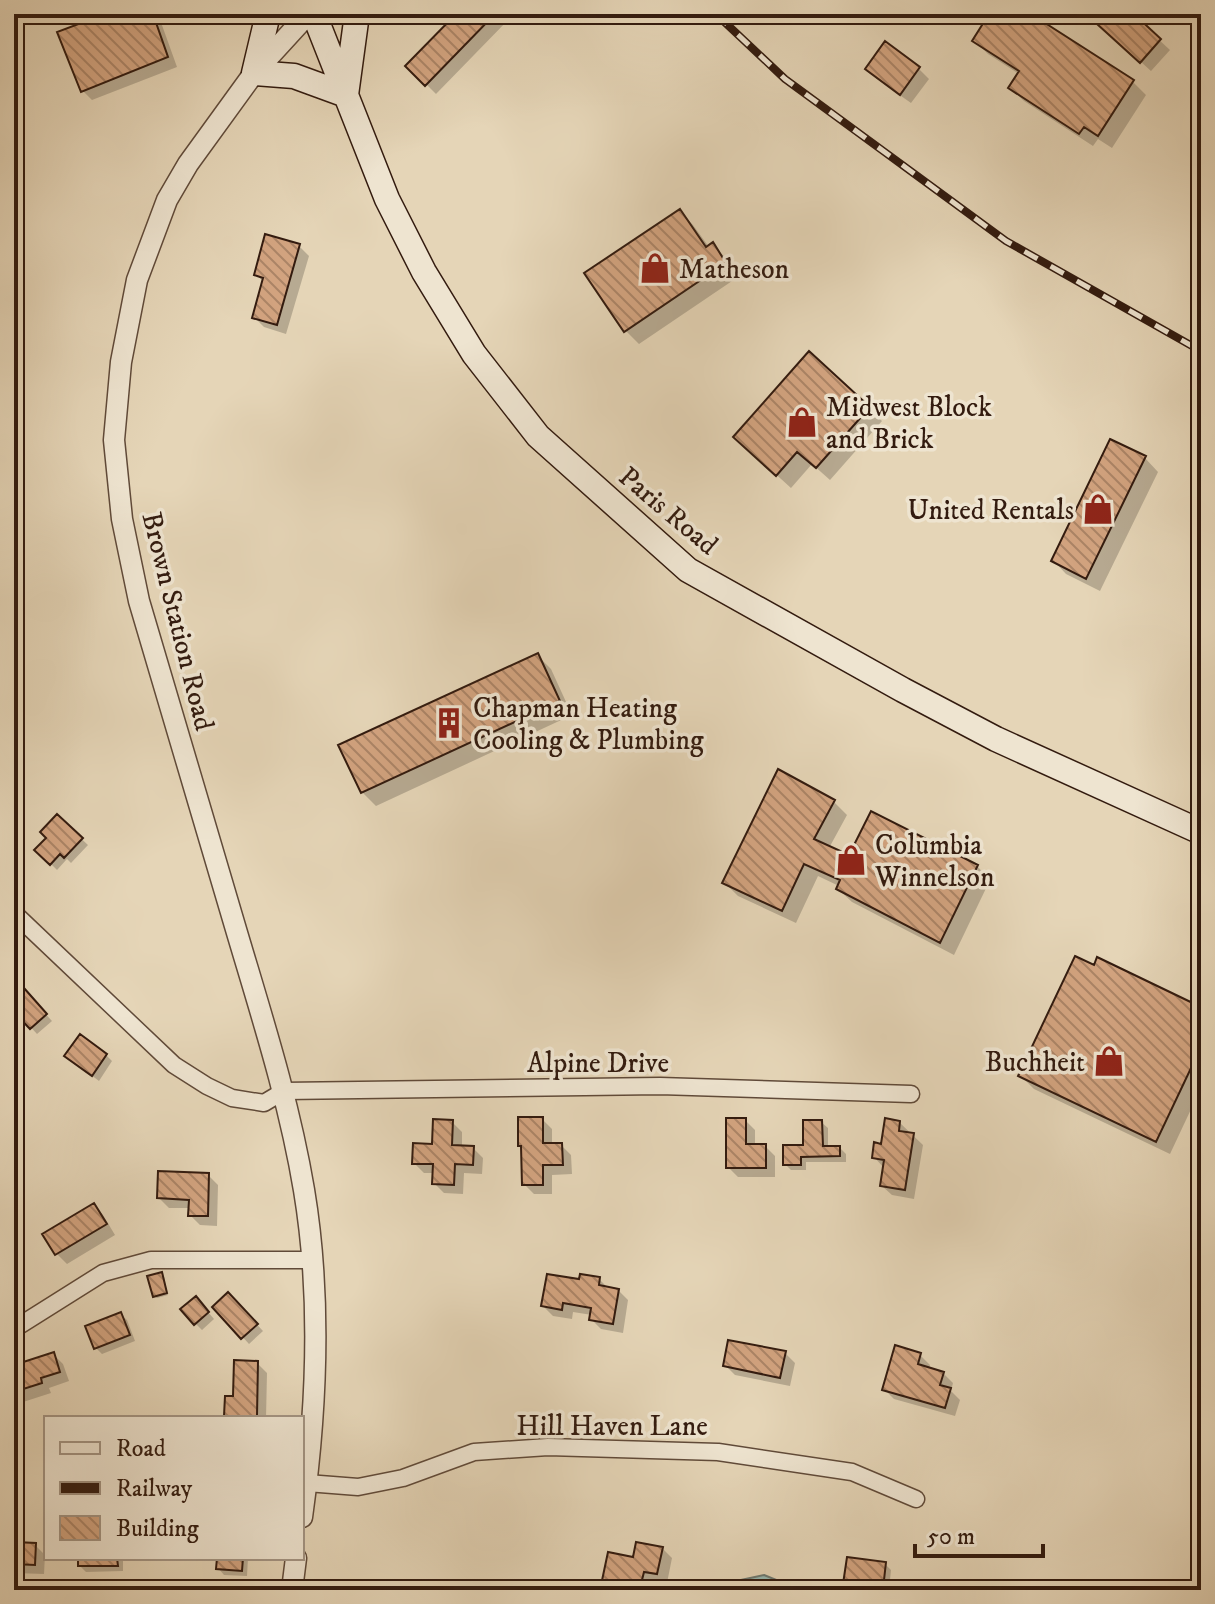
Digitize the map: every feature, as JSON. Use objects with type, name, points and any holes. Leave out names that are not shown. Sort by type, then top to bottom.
[{"type":"main road","points":[[268,14],[254,73],[294,76],[346,95],[357,14]]},
{"type":"main road","name":"Paris Road","points":[[311,14],[404,235],[474,354],[538,436],[688,570],[996,739],[1201,832]]},
{"type":"street","name":"Brown Station Road","points":[[304,1503],[314,1405],[316,1338],[304,1191],[284,1091],[139,601],[122,519],[114,440],[121,362],[137,280],[167,200],[188,164],[254,73],[311,14]]},
{"type":"street","name":"Alpine Drive","points":[[17,921],[174,1065],[232,1098],[264,1103],[284,1091],[660,1086],[911,1094]]},
{"type":"street","points":[[14,1329],[103,1273],[151,1260],[312,1260]]},
{"type":"street","name":"Hill Haven Lane","points":[[307,1483],[358,1487],[403,1478],[474,1452],[548,1447],[718,1452],[852,1472],[916,1499]]},
{"type":"street","points":[[292,1590],[296,1560]]},
{"type":"water","points":[[764,1575],[784,1583],[789,1590],[727,1590],[741,1580]]},
{"type":"building","points":[[105,14],[153,14],[168,57],[81,92],[57,32]]},
{"type":"building","points":[[456,14],[495,14],[425,86],[405,66]]},
{"type":"building","points":[[989,14],[1031,14],[1134,80],[1098,136],[1084,127],[1079,134],[1008,88],[1019,71],[972,41]]},
{"type":"building","points":[[1086,14],[1134,14],[1161,39],[1140,63]]},
{"type":"building","points":[[885,41],[920,67],[900,95],[865,69]]},
{"type":"building","name":"Matheson","points":[[680,209],[706,247],[713,242],[726,263],[624,332],[584,273]]},
{"type":"building","points":[[265,234],[300,244],[277,325],[252,318],[263,278],[254,275]]},
{"type":"building","name":"Midwest Block and Brick","points":[[809,351],[870,407],[816,468],[797,452],[776,476],[733,437]]},
{"type":"building","name":"United Rentals","points":[[1110,439],[1146,456],[1086,579],[1051,561]]},
{"type":"building","name":"Chapman Heating Cooling & Plumbing","points":[[538,653],[560,701],[361,793],[338,745]]},
{"type":"building","name":"Columbia Winnelson","points":[[778,769],[835,800],[814,839],[849,855],[871,811],[978,865],[940,943],[836,889],[840,880],[804,864],[782,911],[722,883]]},
{"type":"building","points":[[57,814],[83,838],[64,858],[60,854],[50,865],[34,850],[46,838],[40,832]]},
{"type":"building","name":"Buchheit","points":[[1075,956],[1094,965],[1097,957],[1201,1007],[1201,1047],[1156,1142],[1018,1076]]},
{"type":"building","points":[[16,979],[47,1014],[30,1029],[14,1012]]},
{"type":"building","points":[[80,1034],[107,1054],[92,1076],[64,1056]]},
{"type":"building","points":[[518,1117],[543,1117],[543,1143],[562,1143],[563,1165],[543,1165],[543,1185],[522,1185]]},
{"type":"building","points":[[726,1118],[746,1118],[746,1144],[766,1144],[766,1168],[726,1168]]},
{"type":"building","points":[[885,1118],[900,1121],[899,1131],[914,1133],[905,1190],[880,1186],[884,1160],[872,1158],[874,1142],[881,1144]]},
{"type":"building","points":[[433,1119],[453,1120],[452,1145],[474,1146],[473,1165],[455,1164],[454,1185],[432,1184],[433,1164],[412,1164],[413,1143],[432,1144]]},
{"type":"building","points":[[803,1120],[822,1120],[823,1146],[840,1146],[840,1156],[801,1157],[801,1165],[783,1165],[783,1145],[803,1145]]},
{"type":"building","points":[[158,1171],[209,1173],[208,1216],[188,1216],[189,1200],[157,1198]]},
{"type":"building","points":[[94,1203],[107,1224],[55,1255],[42,1234]]},
{"type":"building","points":[[162,1272],[167,1293],[153,1297],[147,1276]]},
{"type":"building","points":[[547,1274],[579,1279],[580,1274],[600,1277],[599,1285],[619,1289],[613,1324],[589,1320],[591,1308],[563,1303],[562,1310],[541,1306]]},
{"type":"building","points":[[228,1292],[258,1324],[241,1339],[212,1307]]},
{"type":"building","points":[[196,1296],[209,1312],[194,1325],[180,1309]]},
{"type":"building","points":[[121,1312],[130,1335],[94,1349],[85,1326]]},
{"type":"building","points":[[728,1340],[786,1351],[780,1378],[723,1366]]},
{"type":"building","points":[[895,1345],[921,1353],[918,1364],[944,1372],[940,1385],[951,1388],[945,1408],[882,1390]]},
{"type":"building","points":[[54,1352],[60,1372],[41,1378],[42,1383],[14,1392],[14,1365]]},
{"type":"building","points":[[234,1360],[258,1361],[257,1416],[224,1416],[225,1396],[233,1396]]},
{"type":"building","points":[[14,1532],[15,1542],[36,1543],[35,1565],[14,1564]]},
{"type":"building","points":[[636,1542],[663,1547],[657,1574],[644,1572],[641,1584],[627,1581],[626,1590],[600,1590],[608,1552],[633,1557]]},
{"type":"building","points":[[847,1557],[886,1562],[883,1589],[843,1584]]},
{"type":"building","points":[[78,1560],[117,1560],[118,1566],[78,1566]]},
{"type":"building","points":[[217,1560],[243,1560],[242,1571],[216,1569]]},
{"type":"railway","points":[[716,14],[785,79],[1006,241],[1201,351]]},
{"type":"place","name":"Matheson","points":[[655,268]]},
{"type":"place","name":"Midwest Block and Brick","points":[[802,422]]},
{"type":"place","name":"United Rentals","points":[[1098,509]]},
{"type":"place","name":"Chapman Heating Cooling & Plumbing","points":[[449,723]]},
{"type":"place","name":"Columbia Winnelson","points":[[851,860]]},
{"type":"place","name":"Buchheit","points":[[1109,1061]]}]
